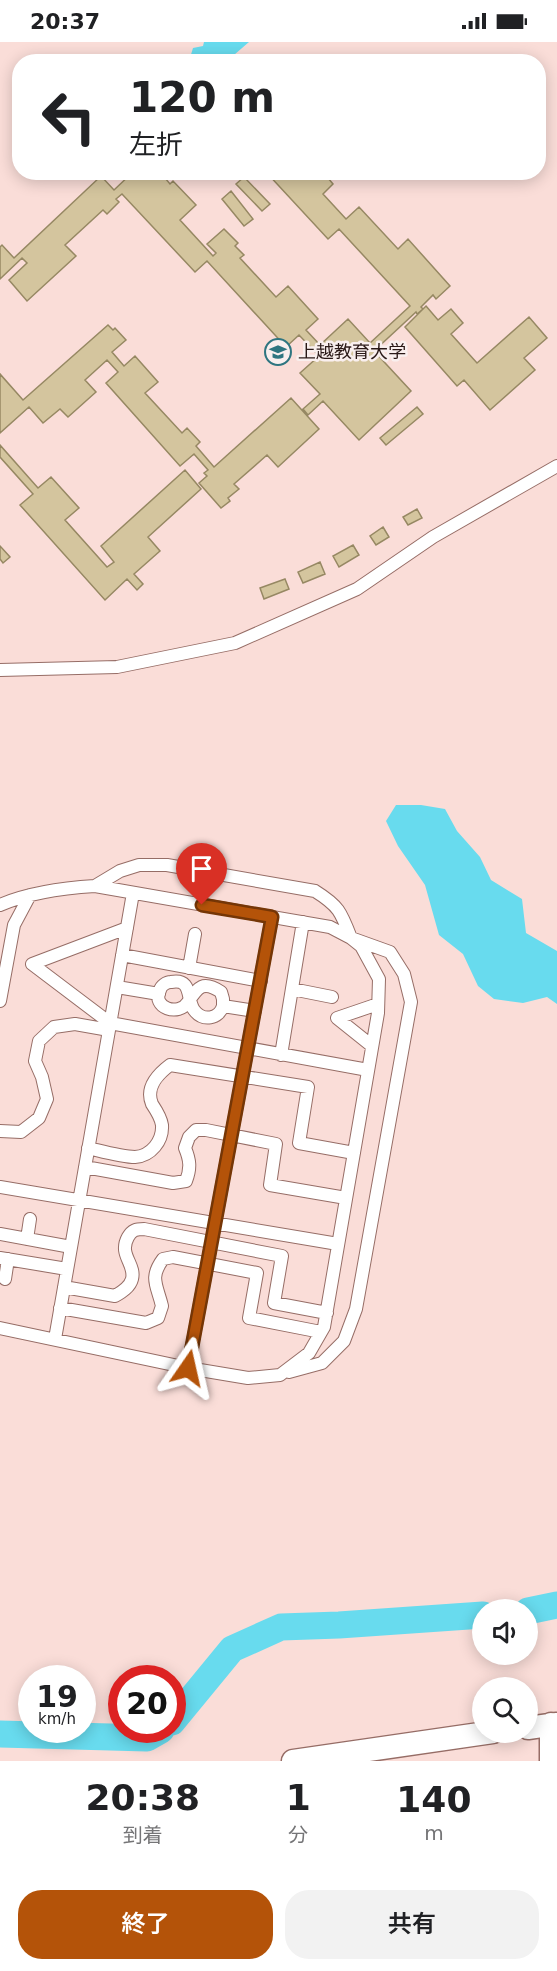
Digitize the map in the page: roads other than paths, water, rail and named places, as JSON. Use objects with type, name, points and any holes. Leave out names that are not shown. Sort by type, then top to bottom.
[{"type":"street","points":[[538,1726],[554,1724],[551,1761]]},
{"type":"street","points":[[293,1761],[342,1758],[472,1736]]},
{"type":"lane","points":[[0,670],[117,667],[235,643],[357,589],[433,537],[557,466]]},
{"type":"lane","points":[[95,886],[120,872],[139,865],[167,865],[315,891],[333,903],[343,918],[351,938],[361,946],[379,979],[372,1046],[327,1313],[321,1332],[309,1353],[280,1374]]},
{"type":"lane","points":[[0,905],[15,898],[66,888],[95,886],[330,927],[351,938],[390,952],[404,974],[411,1002],[356,1309],[344,1341],[322,1363],[280,1374],[248,1378],[188,1368],[0,1328]]},
{"type":"lane","points":[[55,1339],[133,893]]},
{"type":"lane","points":[[0,1001],[14,925],[30,895]]},
{"type":"lane","points":[[188,1368],[272,917]]},
{"type":"lane","points":[[281,1054],[303,922]]},
{"type":"lane","points":[[110,1027],[32,964],[127,928]]},
{"type":"lane","points":[[189,968],[195,934]]},
{"type":"lane","points":[[122,955],[261,981]]},
{"type":"lane","points":[[190,998],[187,987],[181,982],[172,981],[160,989],[158,999],[162,1006],[176,1010],[182,1009],[190,998],[198,988],[209,985],[221,992],[223,999],[221,1012],[215,1017],[208,1018],[195,1012],[190,998]]},
{"type":"lane","points":[[117,987],[159,994]]},
{"type":"lane","points":[[292,989],[332,997]]},
{"type":"lane","points":[[372,1046],[337,1018],[378,1004]]},
{"type":"lane","points":[[223,1006],[255,1011]]},
{"type":"lane","points":[[0,1131],[21,1132],[39,1118],[47,1099],[42,1077],[35,1061],[39,1041],[54,1028],[75,1024],[110,1027],[368,1070]]},
{"type":"lane","points":[[88,1148],[134,1157],[150,1152],[159,1141],[162,1125],[151,1101],[152,1086],[158,1074],[170,1065],[308,1087],[299,1143],[354,1153]]},
{"type":"lane","points":[[85,1167],[173,1183],[186,1181],[190,1170],[190,1160],[185,1148],[189,1137],[196,1130],[206,1130],[276,1144],[270,1185],[346,1198]]},
{"type":"lane","points":[[0,1187],[338,1244]]},
{"type":"lane","points":[[27,1239],[30,1219]]},
{"type":"lane","points":[[64,1287],[115,1296],[124,1290],[132,1281],[133,1271],[125,1252],[125,1243],[129,1234],[135,1229],[144,1229],[282,1256],[274,1303],[327,1313]]},
{"type":"lane","points":[[0,1234],[71,1247]]},
{"type":"lane","points":[[60,1308],[146,1323],[158,1318],[162,1306],[154,1283],[155,1270],[163,1259],[173,1257],[257,1273],[249,1318],[321,1332]]},
{"type":"lane","points":[[5,1279],[4,1259],[67,1269]]},
{"type":"water","points":[[204,42],[249,42],[235,54],[191,54],[193,48],[203,46]]},
{"type":"water","points":[[396,805],[421,805],[445,809],[457,831],[480,857],[491,880],[522,899],[526,933],[557,951],[557,1004],[547,997],[523,1003],[494,999],[478,986],[463,954],[439,935],[425,885],[398,846],[386,821]]},
{"type":"waterway","points":[[538,1609],[557,1605]]},
{"type":"waterway","points":[[186,1705],[232,1649],[281,1627],[472,1616]]},
{"type":"waterway","points":[[0,1734],[108,1737]]},
{"type":"place","name":"上越教育大学","points":[[278,352]]}]
